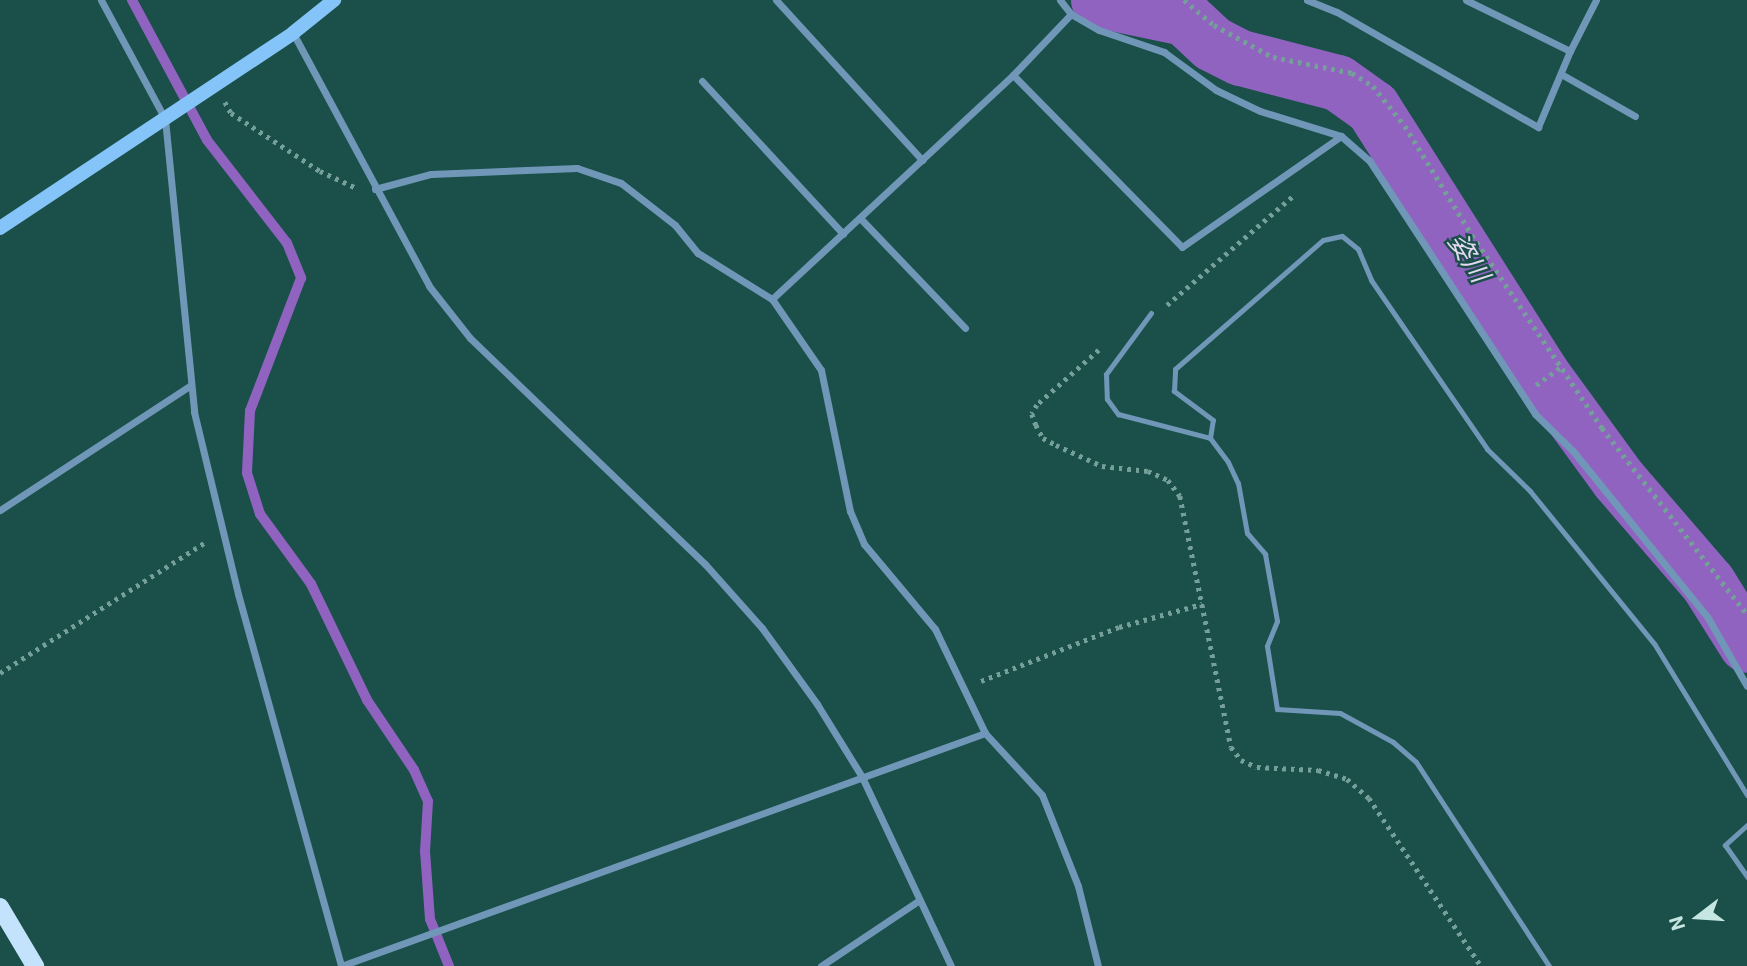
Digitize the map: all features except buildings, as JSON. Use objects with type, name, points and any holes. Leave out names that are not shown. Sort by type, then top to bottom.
[{"type":"main road","points":[[0,907],[35,966]]},
{"type":"street","points":[[102,0],[165,119],[194,412],[224,536],[341,966],[985,733]]},
{"type":"street","points":[[0,228],[293,33],[334,0]]},
{"type":"street","points":[[776,0],[922,160]]},
{"type":"street","points":[[1060,0],[1071,14],[1120,40],[1164,52],[1216,90],[1260,111],[1341,136],[1369,160],[1523,395],[1708,618],[1747,686]]},
{"type":"street","points":[[1307,0],[1337,12],[1538,127],[1570,51],[1596,0]]},
{"type":"street","points":[[1466,0],[1570,51]]},
{"type":"street","points":[[772,299],[1013,75],[1071,14]]},
{"type":"street","points":[[293,33],[429,286],[470,338],[705,564],[762,628],[862,777],[918,901],[951,966]]},
{"type":"street","points":[[1561,74],[1635,116]]},
{"type":"street","points":[[1013,75],[1182,247],[1341,136]]},
{"type":"street","points":[[702,81],[843,234]]},
{"type":"street","points":[[375,189],[431,174],[577,168],[621,183],[675,225],[698,253],[772,299],[821,370],[850,511],[864,544],[935,629],[985,733],[1042,795],[1078,886],[1098,966]]},
{"type":"street","points":[[860,218],[965,328]]},
{"type":"street","points":[[0,510],[191,385]]},
{"type":"street","points":[[821,966],[918,901]]},
{"type":"lane","points":[[1549,966],[1416,762],[1393,742],[1340,713],[1277,709],[1267,646],[1277,621],[1265,554],[1247,533],[1238,483],[1210,438],[1213,420],[1174,391],[1175,369],[1323,240],[1342,236],[1357,249],[1371,280],[1487,449],[1530,491],[1656,645],[1747,795]]},
{"type":"lane","points":[[1151,313],[1106,374],[1107,399],[1118,414],[1210,438]]},
{"type":"lane","points":[[1747,825],[1725,845],[1747,877]]},
{"type":"path","points":[[216,85],[231,113],[351,188],[375,189]]},
{"type":"path","points":[[1523,395],[1560,367],[1602,428],[1747,614]]},
{"type":"path","points":[[0,673],[206,541],[224,536]]},
{"type":"path","points":[[963,687],[1119,627],[1202,604]]},
{"type":"waterway","points":[[132,0],[207,140],[287,243],[301,278],[250,411],[247,473],[260,514],[311,584],[367,700],[414,770],[428,801],[425,851],[430,919],[449,966]]},
{"type":"waterway","name":"姿川","points":[[1099,0],[1185,18],[1213,44],[1241,58],[1338,83],[1373,108],[1541,373],[1619,480],[1708,583],[1747,645]]}]
